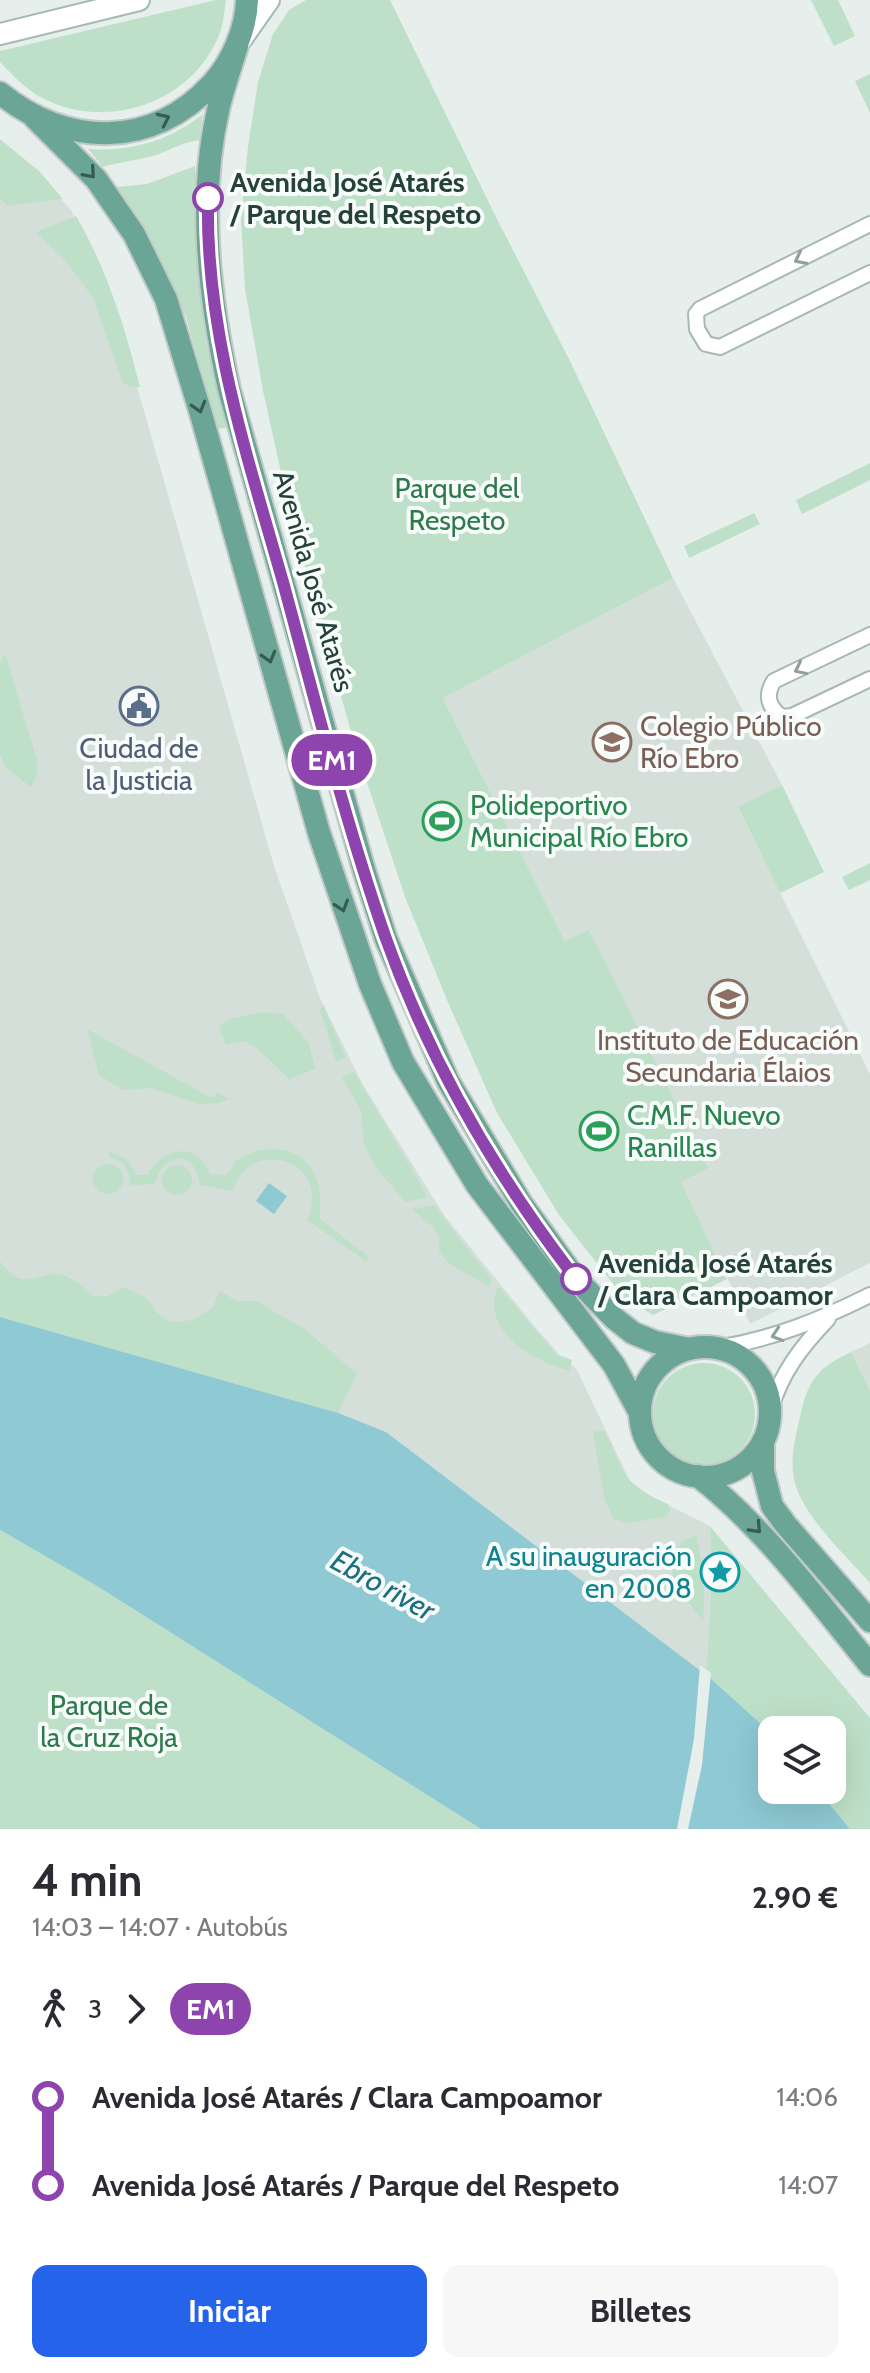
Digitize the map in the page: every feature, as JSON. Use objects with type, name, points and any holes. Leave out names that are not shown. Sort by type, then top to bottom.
[{"type":"main road","points":[[0,34],[139,0]]},
{"type":"main road","points":[[237,46],[247,0]]},
{"type":"main road","points":[[35,118],[80,132],[112,134],[144,128],[173,116],[199,98],[221,74],[269,0]]},
{"type":"main road","name":"Avenida José Atarés","points":[[237,46],[218,107],[210,168],[207,227],[216,329],[229,389],[348,815],[386,939],[448,1081],[513,1190],[554,1250],[592,1297],[622,1325],[655,1342],[689,1349]]},
{"type":"main road","points":[[0,93],[35,118],[96,179],[134,234],[166,299],[319,833],[370,984],[403,1062],[477,1185],[614,1365],[639,1411],[647,1442],[656,1455],[668,1466],[698,1476],[730,1502],[761,1534],[870,1665]]},
{"type":"main road","points":[[639,1411],[643,1390],[653,1372],[669,1357],[689,1349],[717,1348],[744,1360],[755,1370],[768,1396],[770,1411],[763,1441],[763,1471],[772,1506],[870,1621]]},
{"type":"main road","points":[[698,1476],[724,1474],[736,1469],[747,1462],[763,1441]]},
{"type":"street","points":[[870,224],[700,309],[696,314],[697,329],[706,344],[720,347],[870,273]]},
{"type":"street","points":[[870,635],[774,681],[768,691],[769,700],[773,710],[782,717],[792,716],[870,679]]},
{"type":"street","points":[[717,1348],[762,1340],[834,1313],[870,1295]]},
{"type":"street","points":[[770,1411],[786,1370],[834,1313]]},
{"type":"shaded area","points":[[0,144],[28,163],[71,210],[116,313],[274,866],[320,998],[363,1085],[444,1215],[536,1328],[565,1361],[576,1368],[630,1481],[650,1496],[710,1526],[712,1574],[706,1675],[386,1432],[0,1317]]},
{"type":"shaded area","points":[[673,578],[782,785],[738,808],[870,1074],[870,1263],[750,1324],[680,1182],[590,931],[565,941],[443,698]]},
{"type":"shaded area","points":[[870,1343],[870,1391],[851,1352]]},
{"type":"green space","points":[[226,0],[223,21],[216,42],[202,64],[164,96],[141,106],[91,112],[66,107],[36,95],[0,62],[0,51]]},
{"type":"green space","name":"Parque del Respeto","points":[[306,0],[390,0],[570,361],[673,578],[443,698],[565,941],[589,930],[708,1168],[681,1182],[727,1279],[653,1315],[625,1299],[559,1215],[497,1113],[405,897],[355,746],[290,513],[263,391],[245,289],[241,219],[258,82],[273,34],[289,10]]},
{"type":"green space","points":[[811,0],[838,0],[855,36],[834,46]]},
{"type":"green space","points":[[870,74],[870,113],[855,81]]},
{"type":"green space","points":[[203,114],[199,140],[155,155],[103,167],[88,149],[119,149],[149,143],[177,131]]},
{"type":"green space","points":[[0,139],[40,172],[63,199],[8,206],[0,199]]},
{"type":"green space","points":[[195,166],[203,318],[207,347],[228,427],[217,429],[186,317],[146,229],[117,187],[147,184]]},
{"type":"green space","points":[[76,216],[114,299],[140,387],[123,383],[93,298],[66,261],[36,232]]},
{"type":"green space","points":[[870,463],[870,480],[802,514],[796,500]]},
{"type":"green space","points":[[754,513],[760,524],[689,558],[684,546]]},
{"type":"green space","points":[[5,653],[37,760],[37,775],[31,787],[6,768],[0,754],[0,663]]},
{"type":"green space","points":[[782,785],[824,872],[780,893],[738,807]]},
{"type":"green space","points":[[870,863],[870,880],[849,890],[842,877]]},
{"type":"green space","points":[[323,1005],[346,1057],[336,1061],[320,1010]]},
{"type":"green space","points":[[262,1012],[283,1014],[309,1043],[315,1069],[289,1079],[258,1049],[244,1041],[226,1045],[219,1026],[230,1019]]},
{"type":"green space","points":[[87,1029],[210,1097],[219,1093],[229,1099],[198,1104],[151,1088],[123,1090],[99,1075]]},
{"type":"green space","points":[[354,1072],[428,1197],[406,1202],[379,1172],[364,1145],[361,1111],[342,1077]]},
{"type":"green space","points":[[258,1150],[284,1150],[304,1160],[319,1186],[319,1218],[370,1258],[366,1261],[307,1220],[312,1199],[309,1182],[299,1169],[285,1162],[270,1160],[254,1164],[241,1174],[233,1191],[200,1185],[192,1165],[179,1159],[165,1165],[155,1184],[131,1185],[125,1167],[110,1157],[109,1152],[126,1160],[137,1175],[148,1175],[162,1158],[180,1151],[197,1156],[210,1174],[226,1175],[237,1160]]},
{"type":"green space","points":[[108,1164],[119,1168],[123,1179],[119,1190],[108,1194],[97,1190],[93,1179],[97,1168]]},
{"type":"green space","points":[[177,1165],[188,1169],[192,1180],[188,1191],[177,1195],[166,1191],[162,1180],[166,1169]]},
{"type":"green space","points":[[434,1205],[492,1280],[489,1287],[447,1262],[439,1251],[439,1237],[435,1229],[412,1209]]},
{"type":"green space","points":[[0,1261],[17,1277],[32,1279],[63,1275],[94,1296],[108,1296],[124,1287],[147,1298],[156,1312],[169,1321],[197,1318],[212,1308],[220,1291],[237,1301],[256,1301],[305,1329],[357,1374],[338,1413],[0,1317]]},
{"type":"green space","points":[[498,1286],[556,1354],[572,1360],[570,1371],[541,1360],[513,1342],[496,1317],[494,1302]]},
{"type":"green space","points":[[851,1352],[870,1391],[870,1583],[812,1517],[796,1487],[793,1472],[796,1437],[811,1384],[822,1370]]},
{"type":"green space","points":[[704,1363],[723,1367],[740,1378],[751,1395],[755,1414],[751,1433],[740,1450],[723,1461],[704,1465],[685,1461],[668,1450],[657,1433],[653,1414],[657,1395],[668,1378],[685,1367]]},
{"type":"green space","points":[[596,1431],[604,1431],[632,1483],[668,1504],[670,1511],[666,1517],[628,1523],[614,1519],[605,1500],[593,1435]]},
{"type":"green space","points":[[710,1526],[870,1718],[870,1829],[850,1829],[829,1804],[846,1804],[846,1716],[758,1716],[758,1721],[706,1675],[712,1574]]},
{"type":"green space","name":"Parque de la Cruz Roja","points":[[0,1530],[97,1586],[481,1829],[0,1829]]},
{"type":"green space","points":[[696,1535],[705,1575],[703,1620],[678,1587],[671,1563],[674,1552],[682,1543]]},
{"type":"water","points":[[269,1183],[287,1196],[274,1214],[256,1201]]},
{"type":"water","name":"Ebro river","points":[[0,1317],[338,1413],[386,1432],[710,1678],[758,1721],[758,1804],[829,1804],[850,1829],[481,1829],[97,1586],[0,1530]]},
{"type":"pier","points":[[700,1665],[711,1673],[702,1765],[688,1829],[677,1829],[694,1739]]},
{"type":"bus line","name":"EM1","points":[[208,198],[211,287],[229,389],[351,828],[386,939],[448,1081],[521,1203],[576,1279]]},
{"type":"place","name":"Avenida José Atarés / Parque del Respeto","points":[[208,198]]},
{"type":"place","name":"Ciudad de la Justicia","points":[[139,706]]},
{"type":"place","name":"Colegio Público Río Ebro","points":[[612,742]]},
{"type":"place","name":"Polideportivo Municipal Río Ebro","points":[[442,821]]},
{"type":"place","name":"Instituto de Educación Secundaria Élaios","points":[[728,999]]},
{"type":"place","name":"C.M.F. Nuevo Ranillas","points":[[599,1131]]},
{"type":"place","name":"Avenida José Atarés / Clara Campoamor","points":[[576,1279]]},
{"type":"place","name":"A su inauguración en 2008","points":[[720,1572]]}]
